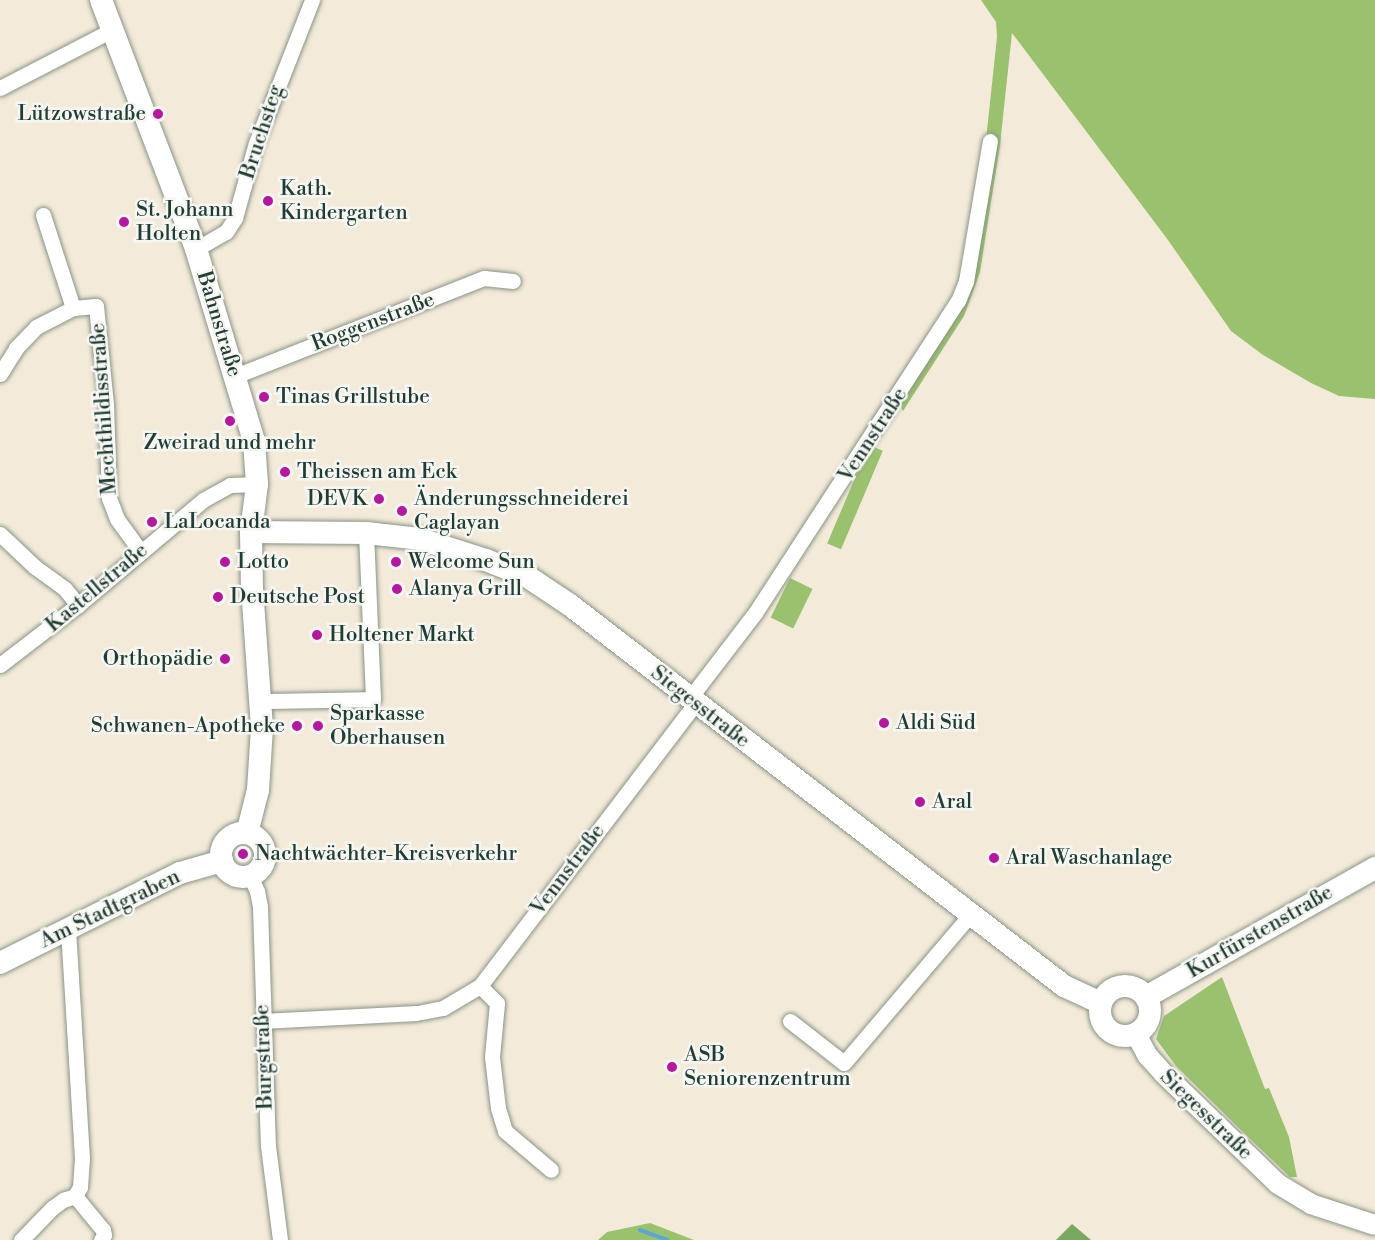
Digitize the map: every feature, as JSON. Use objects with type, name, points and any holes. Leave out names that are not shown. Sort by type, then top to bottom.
[{"type":"main road","name":"Bahnstraße","points":[[101,0],[196,249],[254,441],[257,484]]},
{"type":"main road","points":[[248,833],[258,790],[261,701],[252,588],[251,532],[257,484]]},
{"type":"main road","name":"Siegesstraße","points":[[251,532],[366,533],[420,539],[486,560],[528,577],[570,605],[692,702],[1064,986],[1101,1003]]},
{"type":"main road","points":[[248,833],[259,840],[265,857],[262,866],[250,876],[239,877],[231,874],[222,861],[223,845],[235,834],[248,833]]},
{"type":"main road","name":"Am Stadtgraben","points":[[0,963],[180,873],[222,861]]},
{"type":"main road","name":"Kurfürstenstraße","points":[[1146,997],[1375,868]]},
{"type":"main road","points":[[1121,986],[1132,987],[1146,997],[1150,1008],[1149,1019],[1143,1029],[1136,1034],[1124,1037],[1108,1030],[1100,1019],[1101,1003],[1108,992],[1121,986]]},
{"type":"street","name":"Bruchsteg","points":[[196,249],[226,232],[235,218],[256,143],[312,0]]},
{"type":"street","points":[[0,88],[112,30]]},
{"type":"street","name":"Vennstraße","points":[[262,1021],[419,1012],[443,1008],[480,986],[692,702],[762,603],[958,301],[966,281],[990,141]]},
{"type":"street","name":"Mechthildisstraße","points":[[44,215],[73,308],[96,306],[106,405],[109,498],[117,519],[141,552]]},
{"type":"street","name":"Roggenstraße","points":[[235,376],[484,278],[513,281]]},
{"type":"street","points":[[0,375],[25,336],[53,317],[73,308]]},
{"type":"street","name":"Kastellstraße","points":[[0,665],[78,605],[203,500],[230,485],[257,484]]},
{"type":"street","points":[[261,701],[374,699],[366,533]]},
{"type":"street","points":[[0,534],[35,567],[65,590],[78,605]]},
{"type":"street","name":"Burgstraße","points":[[250,876],[257,891],[260,907],[262,1021],[268,1146],[280,1240]]},
{"type":"street","points":[[790,1021],[844,1063],[971,914]]},
{"type":"street","points":[[21,1240],[58,1204],[75,1196],[80,1187],[82,1158],[68,930]]},
{"type":"street","points":[[480,986],[497,1003],[492,1057],[498,1108],[505,1131],[551,1170]]},
{"type":"street","name":"Siegesstraße","points":[[1136,1034],[1147,1055],[1163,1073],[1285,1189],[1311,1204],[1375,1225]]},
{"type":"street","points":[[75,1196],[102,1230],[104,1235],[101,1240]]},
{"type":"green space","points":[[981,0],[1375,0],[1375,399],[1339,396],[1311,383],[1263,355],[1231,331],[1168,240],[1012,33],[1000,145],[980,272],[964,316],[903,411],[897,401],[961,302],[986,140],[997,37],[996,22]]},
{"type":"green space","points":[[869,445],[883,451],[841,549],[827,543]]},
{"type":"green space","points":[[790,578],[812,589],[793,629],[771,618]]},
{"type":"green space","points":[[1222,977],[1265,1089],[1269,1088],[1289,1137],[1297,1177],[1290,1177],[1243,1132],[1176,1066],[1156,1039],[1164,1016]]},
{"type":"green space","points":[[650,1223],[694,1240],[598,1240],[607,1232]]},
{"type":"green space","points":[[1072,1224],[1091,1240],[1056,1240]]},
{"type":"waterway","points":[[640,1230],[667,1240]]},
{"type":"place","name":"Lützowstraße","points":[[158,114]]},
{"type":"place","name":"Kath. Kindergarten","points":[[268,201]]},
{"type":"place","name":"St. Johann Holten","points":[[124,222]]},
{"type":"place","name":"Tinas Grillstube","points":[[264,397]]},
{"type":"place","name":"Zweirad und mehr","points":[[230,421]]},
{"type":"place","name":"Theissen am Eck","points":[[285,472]]},
{"type":"place","name":"DEVK","points":[[379,499]]},
{"type":"place","name":"Änderungsschneiderei Caglayan","points":[[402,511]]},
{"type":"place","name":"LaLocanda","points":[[152,522]]},
{"type":"place","name":"Lotto","points":[[225,562]]},
{"type":"place","name":"Welcome Sun","points":[[396,562]]},
{"type":"place","name":"Alanya Grill","points":[[397,589]]},
{"type":"place","name":"Deutsche Post","points":[[218,597]]},
{"type":"place","name":"Holtener Markt","points":[[317,635]]},
{"type":"place","name":"Orthopädie","points":[[225,659]]},
{"type":"place","name":"Aldi Süd","points":[[884,723]]},
{"type":"place","name":"Schwanen-Apotheke","points":[[297,726]]},
{"type":"place","name":"Sparkasse Oberhausen","points":[[318,726]]},
{"type":"place","name":"Aral","points":[[920,802]]},
{"type":"place","name":"Nachtwächter-Kreisverkehr","points":[[243,854]]},
{"type":"place","name":"Aral Waschanlage","points":[[994,858]]},
{"type":"place","name":"ASB Seniorenzentrum","points":[[672,1067]]}]
